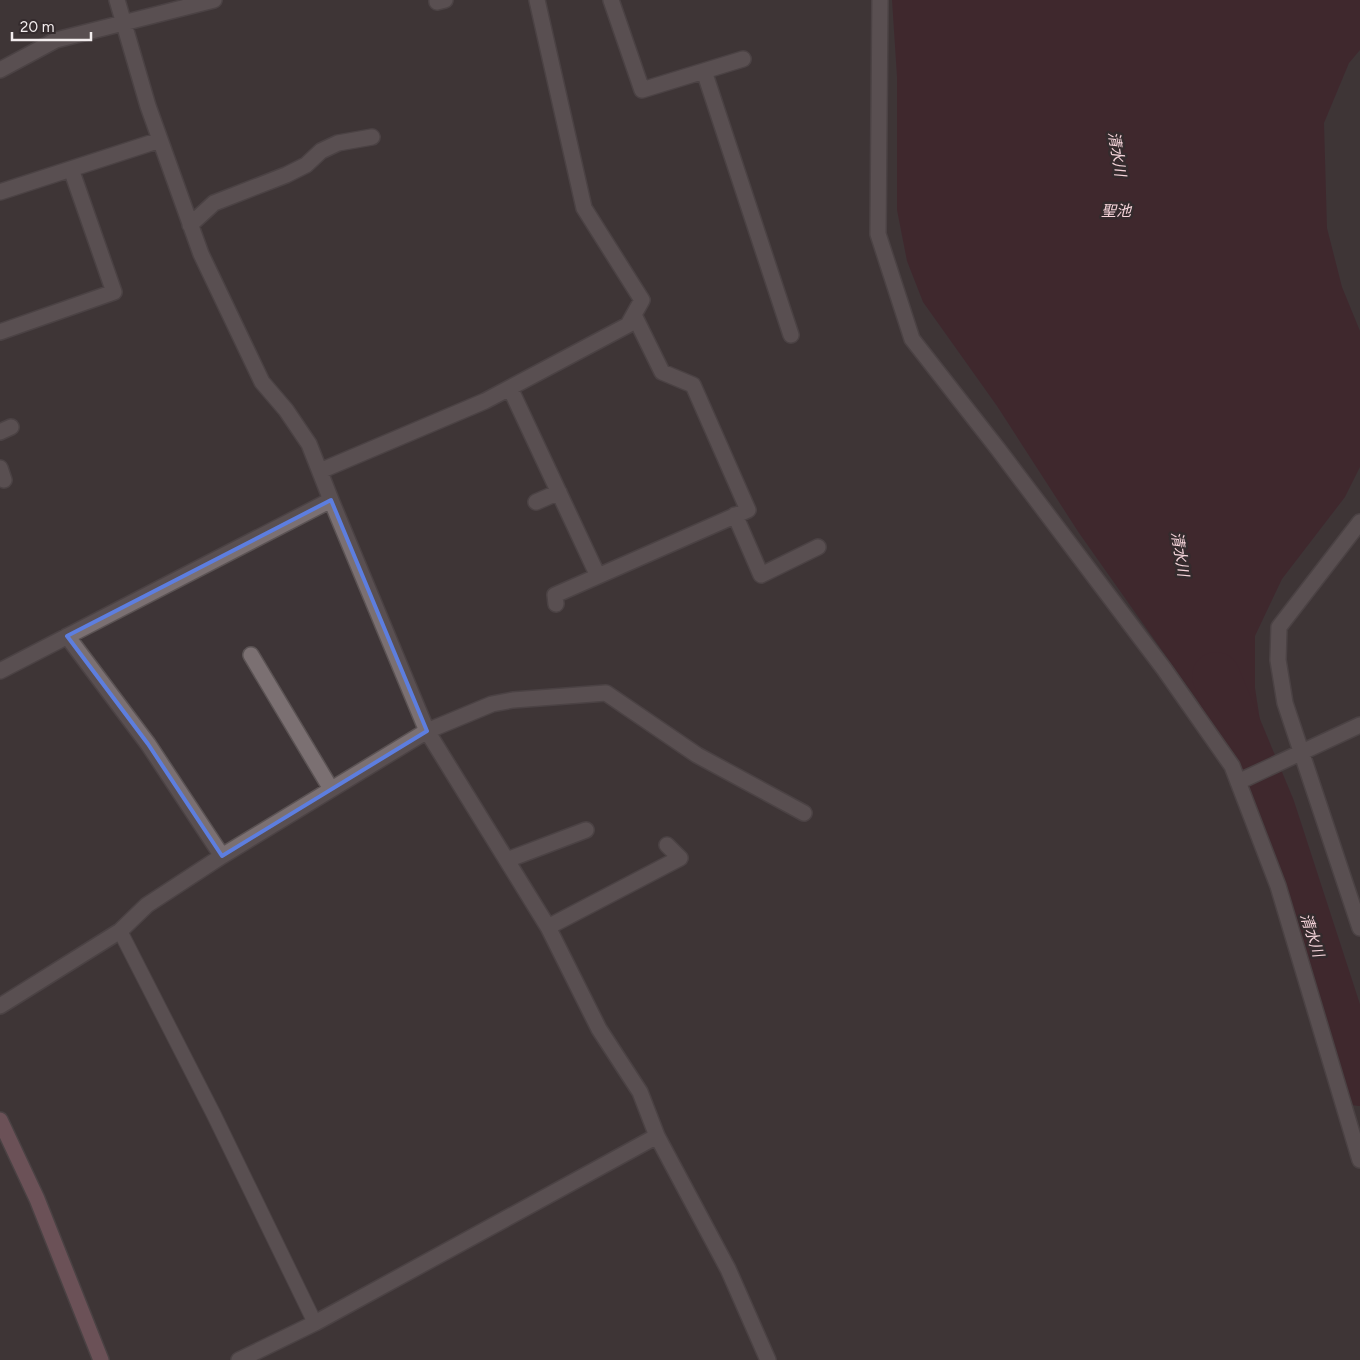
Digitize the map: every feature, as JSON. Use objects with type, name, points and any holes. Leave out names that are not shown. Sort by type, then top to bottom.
[{"type":"street","points":[[117,0],[148,106],[201,254],[262,382],[286,410],[310,444],[331,500],[427,731],[548,927],[599,1030],[640,1092],[657,1136],[728,1269],[768,1360]]},
{"type":"street","points":[[0,70],[56,40],[214,0]]},
{"type":"street","points":[[437,0],[438,2],[445,0]]},
{"type":"street","points":[[320,471],[485,401],[510,388],[628,325],[642,300],[584,208],[537,0]]},
{"type":"street","points":[[611,0],[642,90],[742,58]]},
{"type":"street","points":[[880,0],[878,234],[912,339],[998,449],[1164,669],[1232,766],[1278,886],[1360,1160]]},
{"type":"street","points":[[704,71],[791,335]]},
{"type":"street","points":[[190,225],[214,203],[286,175],[306,165],[321,151],[338,142],[372,137]]},
{"type":"street","points":[[0,192],[160,140]]},
{"type":"street","points":[[0,332],[114,292],[71,169]]},
{"type":"street","points":[[556,604],[554,595],[748,510],[693,385],[662,372],[634,314]]},
{"type":"street","points":[[510,388],[598,576]]},
{"type":"street","points":[[536,502],[558,492]]},
{"type":"street","points":[[0,671],[331,500]]},
{"type":"street","points":[[735,515],[761,575],[818,548]]},
{"type":"street","points":[[1360,522],[1279,627],[1278,660],[1285,703],[1360,928]]},
{"type":"street","points":[[67,636],[148,744],[222,856]]},
{"type":"street","points":[[251,655],[331,789]]},
{"type":"street","points":[[0,1006],[120,931],[147,905],[331,789],[427,731],[499,703],[513,700],[606,693],[697,755],[804,813]]},
{"type":"street","points":[[1238,782],[1360,726]]},
{"type":"street","points":[[507,860],[586,830]]},
{"type":"street","points":[[548,927],[680,858],[667,845]]},
{"type":"street","points":[[0,1120],[37,1199],[101,1360]]},
{"type":"street","points":[[238,1360],[314,1323],[657,1136]]},
{"type":"lane","points":[[120,931],[214,1115],[314,1323]]},
{"type":"highlighted area","points":[[331,500],[427,731],[222,856],[148,744],[67,636]]},
{"type":"water","name":"聖池","points":[[892,0],[1360,0],[1360,50],[1349,63],[1324,123],[1327,228],[1342,287],[1360,331],[1360,467],[1345,497],[1282,579],[1255,636],[1255,688],[1261,727],[1224,746],[1197,700],[1079,533],[997,406],[923,302],[907,261],[897,210],[897,77]]},
{"type":"waterway","name":"清水川","points":[[1216,676],[1271,808],[1360,1082]]}]
